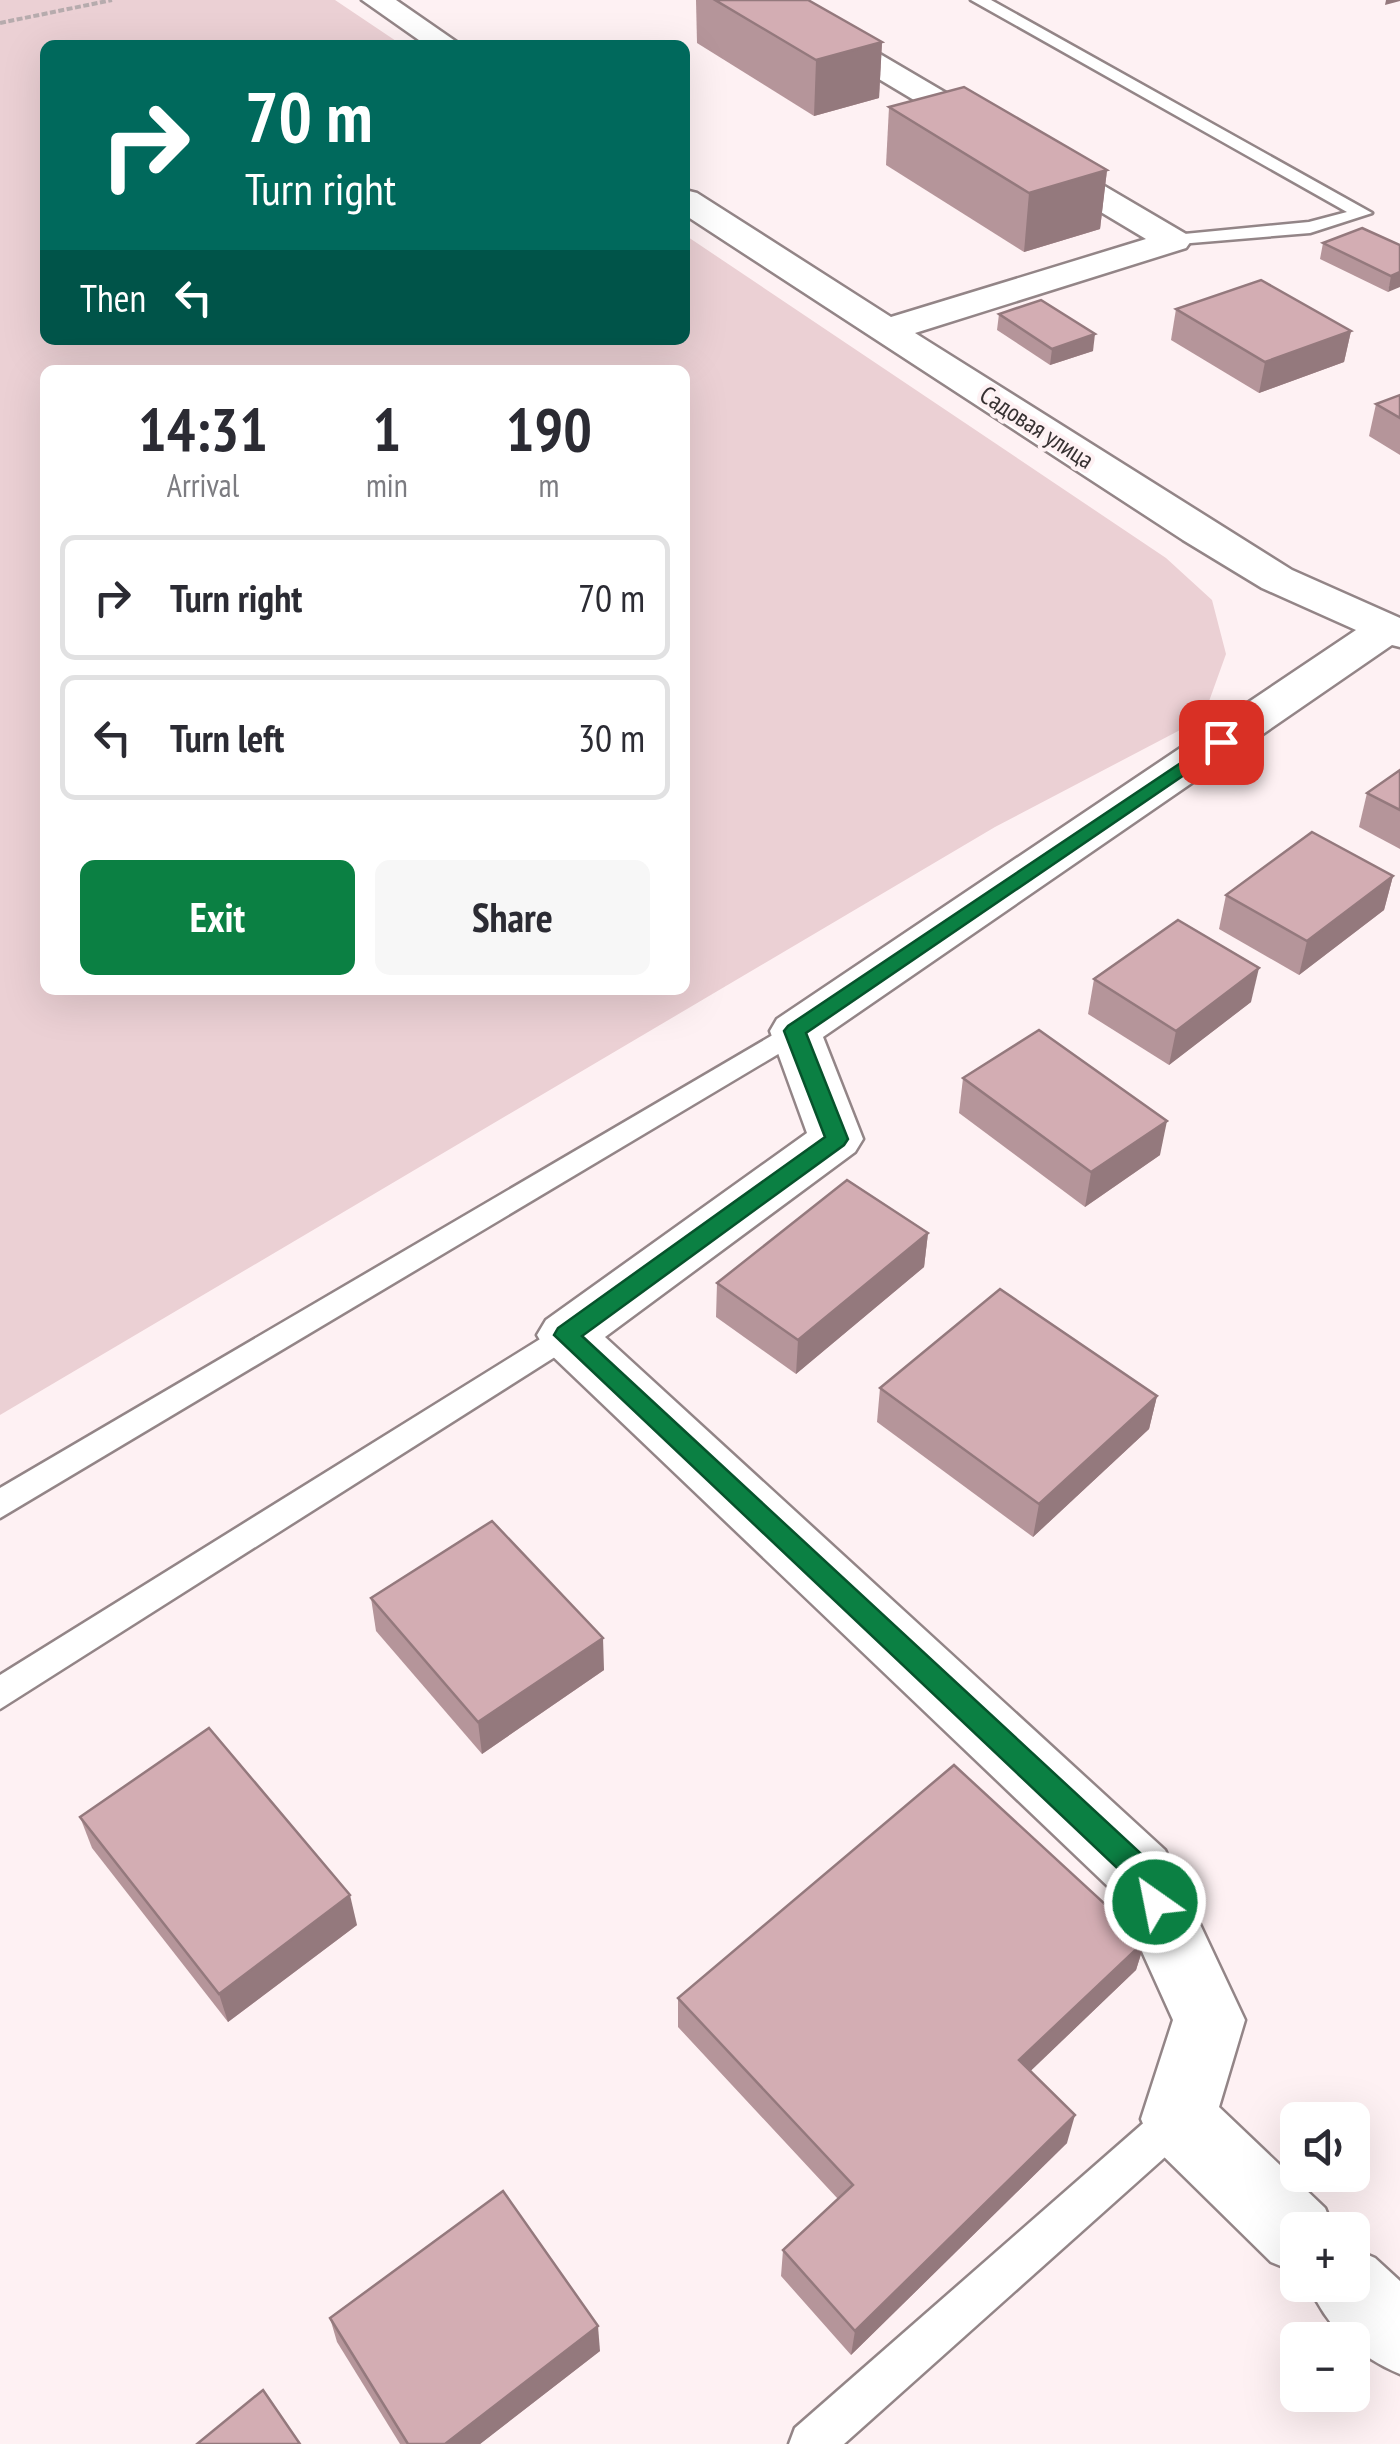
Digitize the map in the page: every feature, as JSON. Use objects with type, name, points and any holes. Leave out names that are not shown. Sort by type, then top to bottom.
[{"type":"street","points":[[376,0],[438,40]]},
{"type":"street","points":[[767,0],[1174,241]]},
{"type":"street","name":"Садовая улица","points":[[690,203],[1213,541],[1277,579],[1395,634]]},
{"type":"street","points":[[886,330],[1174,241]]},
{"type":"street","points":[[1280,2218],[1178,2118],[1209,2020],[1141,1872],[566,1335],[836,1139],[795,1031],[1395,634]]},
{"type":"street","points":[[1365,2302],[1400,2336]]},
{"type":"lane","points":[[979,0],[1363,212],[1310,227],[1174,241]]},
{"type":"lane","points":[[0,1504],[795,1031]]},
{"type":"lane","points":[[0,1694],[566,1335]]},
{"type":"lane","points":[[811,2444],[1178,2118]]},
{"type":"path","points":[[0,23],[112,0]]},
{"type":"shaded area","points":[[0,0],[335,0],[395,40],[40,40],[40,345],[690,345],[690,238],[1166,558],[1212,600],[1226,654],[1203,718],[995,827],[0,1415]]},
{"type":"building","points":[[715,0],[808,0],[882,42],[816,60]]},
{"type":"building","points":[[964,87],[1107,170],[1029,193],[889,107]]},
{"type":"building","points":[[1362,228],[1400,245],[1400,272],[1391,276],[1323,243]]},
{"type":"building","points":[[1261,280],[1351,331],[1265,362],[1176,309]]},
{"type":"building","points":[[1041,300],[1095,334],[1052,349],[999,314]]},
{"type":"building","points":[[1400,395],[1400,418],[1376,404]]},
{"type":"building","points":[[1400,770],[1400,810],[1367,793]]},
{"type":"building","points":[[1312,832],[1393,876],[1307,941],[1226,895]]},
{"type":"building","points":[[1178,920],[1259,968],[1176,1031],[1094,979]]},
{"type":"building","points":[[1039,1030],[1167,1121],[1091,1172],[963,1078]]},
{"type":"building","points":[[847,1180],[928,1233],[798,1340],[717,1283]]},
{"type":"building","points":[[1000,1289],[1157,1396],[1039,1504],[880,1388]]},
{"type":"building","points":[[492,1521],[603,1638],[478,1722],[371,1598]]},
{"type":"building","points":[[209,1728],[350,1895],[219,1994],[80,1817]]},
{"type":"building","points":[[954,1765],[1145,1941],[1019,2060],[1075,2115],[855,2331],[783,2250],[853,2185],[678,1998]]},
{"type":"building","points":[[503,2191],[598,2326],[445,2444],[408,2444],[330,2318]]},
{"type":"building","points":[[263,2390],[300,2444],[197,2444]]},
{"type":"route","points":[[1155,1902],[1141,1872],[566,1335],[836,1139],[795,1031],[1221,742]]}]
